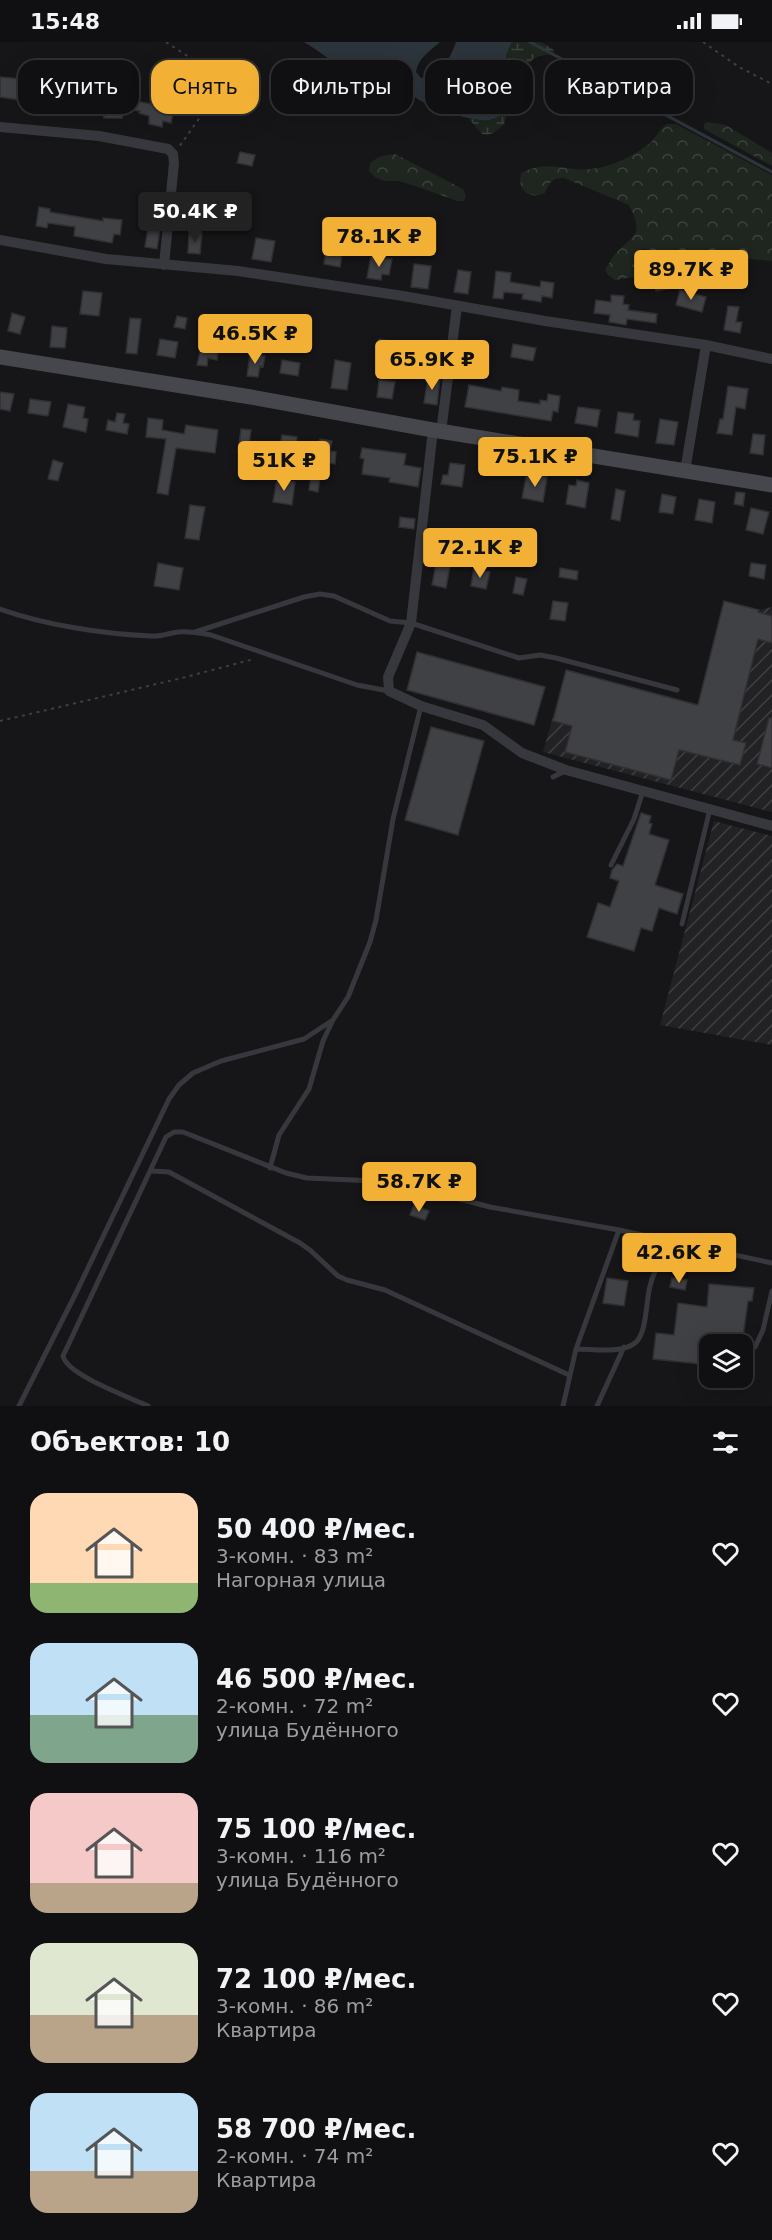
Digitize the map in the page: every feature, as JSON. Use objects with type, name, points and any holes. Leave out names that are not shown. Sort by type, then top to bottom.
[{"type":"main road","points":[[0,357],[772,485]]},
{"type":"street","points":[[0,127],[99,136],[168,149],[172,154],[174,165],[164,265]]},
{"type":"street","points":[[0,240],[106,260],[238,271],[706,345],[772,358]]},
{"type":"street","points":[[457,306],[437,431],[411,623],[388,677],[389,691],[421,706],[483,725],[522,753],[566,770],[772,826]]},
{"type":"street","points":[[685,471],[706,345]]},
{"type":"lane","points":[[195,632],[320,594],[334,596],[390,621],[411,623],[519,658],[540,655],[556,658],[677,690]]},
{"type":"lane","points":[[0,609],[48,622],[134,635],[155,637],[178,632],[211,635],[357,685],[389,691]]},
{"type":"lane","points":[[270,1168],[279,1135],[309,1089],[323,1041],[348,997],[370,942],[376,920],[393,819],[421,706]]},
{"type":"lane","points":[[553,777],[566,770]]},
{"type":"lane","points":[[610,865],[634,819],[644,791]]},
{"type":"lane","points":[[682,924],[710,809]]},
{"type":"lane","points":[[19,1406],[76,1293],[168,1099],[179,1085],[193,1073],[221,1061],[304,1039],[333,1020]]},
{"type":"lane","points":[[148,1406],[75,1373],[64,1363],[63,1356],[152,1171],[166,1137],[174,1132],[183,1132],[270,1168],[307,1178],[375,1181],[413,1187],[490,1207],[619,1230],[772,1263]]},
{"type":"lane","points":[[152,1171],[169,1172],[300,1243],[347,1280],[385,1290],[569,1375]]},
{"type":"lane","points":[[563,1406],[576,1348],[619,1230]]},
{"type":"lane","points":[[576,1348],[624,1347],[635,1344],[640,1337],[653,1275],[674,1241]]},
{"type":"lane","points":[[754,1347],[763,1330],[772,1291]]},
{"type":"lane","points":[[597,1406],[624,1347]]},
{"type":"path","points":[[166,42],[195,62],[223,89],[179,147],[174,165]]},
{"type":"path","points":[[703,42],[739,67],[772,84]]},
{"type":"path","points":[[0,721],[268,655]]},
{"type":"shaded area","points":[[304,42],[440,42],[425,55],[417,67],[416,72],[421,78],[425,77],[425,103],[413,94],[413,60],[332,60]]},
{"type":"shaded area","points":[[456,42],[512,42],[506,60],[447,60]]},
{"type":"shaded area","points":[[453,114],[501,114],[486,120]]},
{"type":"shaded area","points":[[724,601],[759,610],[772,607],[772,812],[543,752],[566,670],[698,705]]},
{"type":"shaded area","points":[[714,821],[772,836],[772,1045],[660,1025]]},
{"type":"green space","points":[[512,42],[541,42],[554,50],[554,54],[539,56],[532,60],[506,60]]},
{"type":"green space","points":[[498,114],[508,114],[504,124],[489,134],[482,134],[469,119],[492,120]]},
{"type":"green space","points":[[707,122],[726,125],[772,153],[772,166],[704,129],[704,124]]},
{"type":"green space","points":[[667,124],[676,124],[772,175],[772,261],[643,249],[638,252],[634,277],[615,280],[605,270],[635,233],[636,223],[629,205],[564,178],[554,180],[545,193],[539,195],[529,194],[521,185],[521,173],[531,169],[548,166],[591,169],[623,160],[645,147]]},
{"type":"green space","points":[[395,154],[463,189],[466,195],[464,201],[457,201],[399,181],[384,181],[369,171],[370,163],[373,161],[382,156]]},
{"type":"building","points":[[0,77],[18,79],[18,100],[0,97]]},
{"type":"building","points":[[139,102],[151,104],[151,114],[173,114],[171,123],[163,121],[162,127],[149,124],[149,116],[139,113]]},
{"type":"building","points":[[104,114],[123,114],[122,118],[104,118]]},
{"type":"building","points":[[240,152],[255,155],[252,166],[237,163]]},
{"type":"building","points":[[39,207],[50,209],[50,212],[103,221],[103,218],[122,220],[120,235],[114,234],[112,243],[74,236],[75,227],[48,223],[47,228],[36,226]]},
{"type":"building","points":[[148,227],[160,229],[157,249],[145,247]]},
{"type":"building","points":[[189,232],[202,233],[200,254],[188,253]]},
{"type":"building","points":[[256,238],[275,241],[271,262],[252,259]]},
{"type":"building","points":[[327,245],[343,248],[340,267],[324,264]]},
{"type":"building","points":[[371,256],[392,259],[389,275],[382,274],[381,280],[367,278]]},
{"type":"building","points":[[414,264],[431,266],[428,289],[411,287]]},
{"type":"building","points":[[458,270],[471,272],[468,294],[454,292]]},
{"type":"building","points":[[496,271],[511,273],[510,282],[540,287],[541,281],[554,283],[552,298],[542,296],[541,302],[522,299],[523,294],[504,292],[503,299],[493,298]]},
{"type":"building","points":[[673,278],[675,287],[656,291],[654,281]]},
{"type":"building","points":[[680,290],[706,297],[702,312],[676,305]]},
{"type":"building","points":[[83,291],[102,293],[99,316],[80,314]]},
{"type":"building","points":[[611,295],[624,296],[623,304],[629,305],[628,310],[657,314],[656,323],[627,319],[626,325],[609,322],[610,315],[594,313],[596,300],[611,302]]},
{"type":"building","points":[[728,306],[739,307],[736,322],[742,322],[740,333],[724,330]]},
{"type":"building","points":[[12,313],[25,317],[20,334],[8,331]]},
{"type":"building","points":[[177,316],[187,318],[185,329],[174,327]]},
{"type":"building","points":[[130,318],[141,319],[137,354],[126,353]]},
{"type":"building","points":[[52,326],[67,328],[65,348],[50,347]]},
{"type":"building","points":[[160,339],[178,342],[175,358],[157,355]]},
{"type":"building","points":[[379,339],[396,342],[395,354],[377,352]]},
{"type":"building","points":[[513,344],[536,348],[533,361],[511,357]]},
{"type":"building","points":[[201,347],[218,350],[217,360],[208,358],[207,366],[197,365]]},
{"type":"building","points":[[250,354],[265,356],[258,377],[247,376]]},
{"type":"building","points":[[282,360],[300,363],[298,376],[280,373]]},
{"type":"building","points":[[335,360],[351,363],[347,390],[331,388]]},
{"type":"building","points":[[428,377],[440,378],[437,405],[424,403]]},
{"type":"building","points":[[379,380],[395,382],[392,399],[377,397]]},
{"type":"building","points":[[469,385],[501,391],[502,387],[519,390],[518,401],[540,404],[540,400],[547,401],[548,394],[560,396],[558,412],[553,411],[551,421],[465,407]]},
{"type":"building","points":[[728,386],[748,389],[745,409],[736,407],[732,435],[717,433],[720,419],[723,419]]},
{"type":"building","points":[[0,392],[14,394],[10,411],[0,409]]},
{"type":"building","points":[[30,399],[51,402],[48,416],[28,413]]},
{"type":"building","points":[[68,404],[85,407],[83,418],[88,419],[86,432],[63,427]]},
{"type":"building","points":[[578,407],[600,410],[597,427],[575,423]]},
{"type":"building","points":[[618,412],[634,414],[633,420],[640,421],[638,437],[615,433]]},
{"type":"building","points":[[117,413],[125,414],[123,423],[129,424],[127,434],[106,430],[108,420],[115,422]]},
{"type":"building","points":[[148,418],[163,420],[162,430],[184,434],[186,425],[218,430],[215,453],[176,448],[168,495],[157,493],[166,439],[146,437]]},
{"type":"building","points":[[660,419],[678,422],[674,445],[656,443]]},
{"type":"building","points":[[241,429],[251,430],[248,453],[238,452]]},
{"type":"building","points":[[753,434],[765,435],[763,455],[750,453]]},
{"type":"building","points":[[282,435],[297,437],[293,462],[278,459]]},
{"type":"building","points":[[320,439],[332,441],[330,451],[336,452],[335,464],[322,462],[318,492],[309,490],[314,453],[318,454]]},
{"type":"building","points":[[362,448],[406,454],[404,465],[421,468],[418,487],[389,482],[390,478],[362,474],[364,459],[360,458]]},
{"type":"building","points":[[53,460],[63,463],[58,481],[48,479]]},
{"type":"building","points":[[450,463],[465,465],[462,487],[441,484],[443,475],[448,475]]},
{"type":"building","points":[[527,473],[547,477],[543,502],[522,498]]},
{"type":"building","points":[[277,479],[295,482],[292,505],[273,502]]},
{"type":"building","points":[[577,480],[589,483],[585,508],[566,504],[569,485],[576,486]]},
{"type":"building","points":[[616,489],[625,491],[620,521],[611,519]]},
{"type":"building","points":[[736,492],[745,493],[743,506],[734,504]]},
{"type":"building","points":[[662,494],[676,497],[673,514],[659,512]]},
{"type":"building","points":[[699,499],[715,502],[712,523],[695,520]]},
{"type":"building","points":[[190,505],[205,507],[199,540],[185,538]]},
{"type":"building","points":[[751,508],[769,512],[763,534],[746,530]]},
{"type":"building","points":[[400,517],[415,519],[414,529],[399,527]]},
{"type":"building","points":[[158,563],[183,568],[179,590],[154,586]]},
{"type":"building","points":[[751,563],[766,565],[764,579],[749,576]]},
{"type":"building","points":[[436,564],[450,566],[446,588],[432,585]]},
{"type":"building","points":[[474,568],[490,572],[486,589],[471,586]]},
{"type":"building","points":[[560,568],[578,571],[577,580],[559,577]]},
{"type":"building","points":[[516,577],[527,579],[523,595],[513,593]]},
{"type":"building","points":[[553,601],[568,603],[565,621],[550,619]]},
{"type":"building","points":[[724,601],[759,610],[758,612],[772,616],[772,643],[758,639],[733,740],[746,743],[740,765],[679,750],[671,780],[565,752],[572,726],[553,721],[566,670],[698,705]]},
{"type":"building","points":[[417,652],[545,687],[534,725],[407,690]]},
{"type":"building","points":[[769,718],[772,718],[772,768],[757,764]]},
{"type":"building","points":[[431,727],[484,741],[458,835],[405,820]]},
{"type":"building","points":[[641,813],[651,816],[649,823],[652,824],[649,834],[669,840],[655,885],[683,894],[677,914],[659,908],[652,931],[641,928],[634,951],[587,937],[598,903],[610,907],[619,881],[610,878],[612,870],[617,864],[623,866]]},
{"type":"building","points":[[414,1205],[429,1211],[425,1220],[410,1215]]},
{"type":"building","points":[[607,1278],[628,1281],[624,1306],[603,1303]]},
{"type":"building","points":[[672,1278],[687,1280],[685,1290],[670,1287]]},
{"type":"building","points":[[709,1284],[754,1288],[752,1301],[748,1301],[743,1334],[699,1334],[699,1364],[653,1359],[656,1333],[674,1335],[678,1303],[707,1307]]},
{"type":"waterway","points":[[530,42],[772,172]]}]
